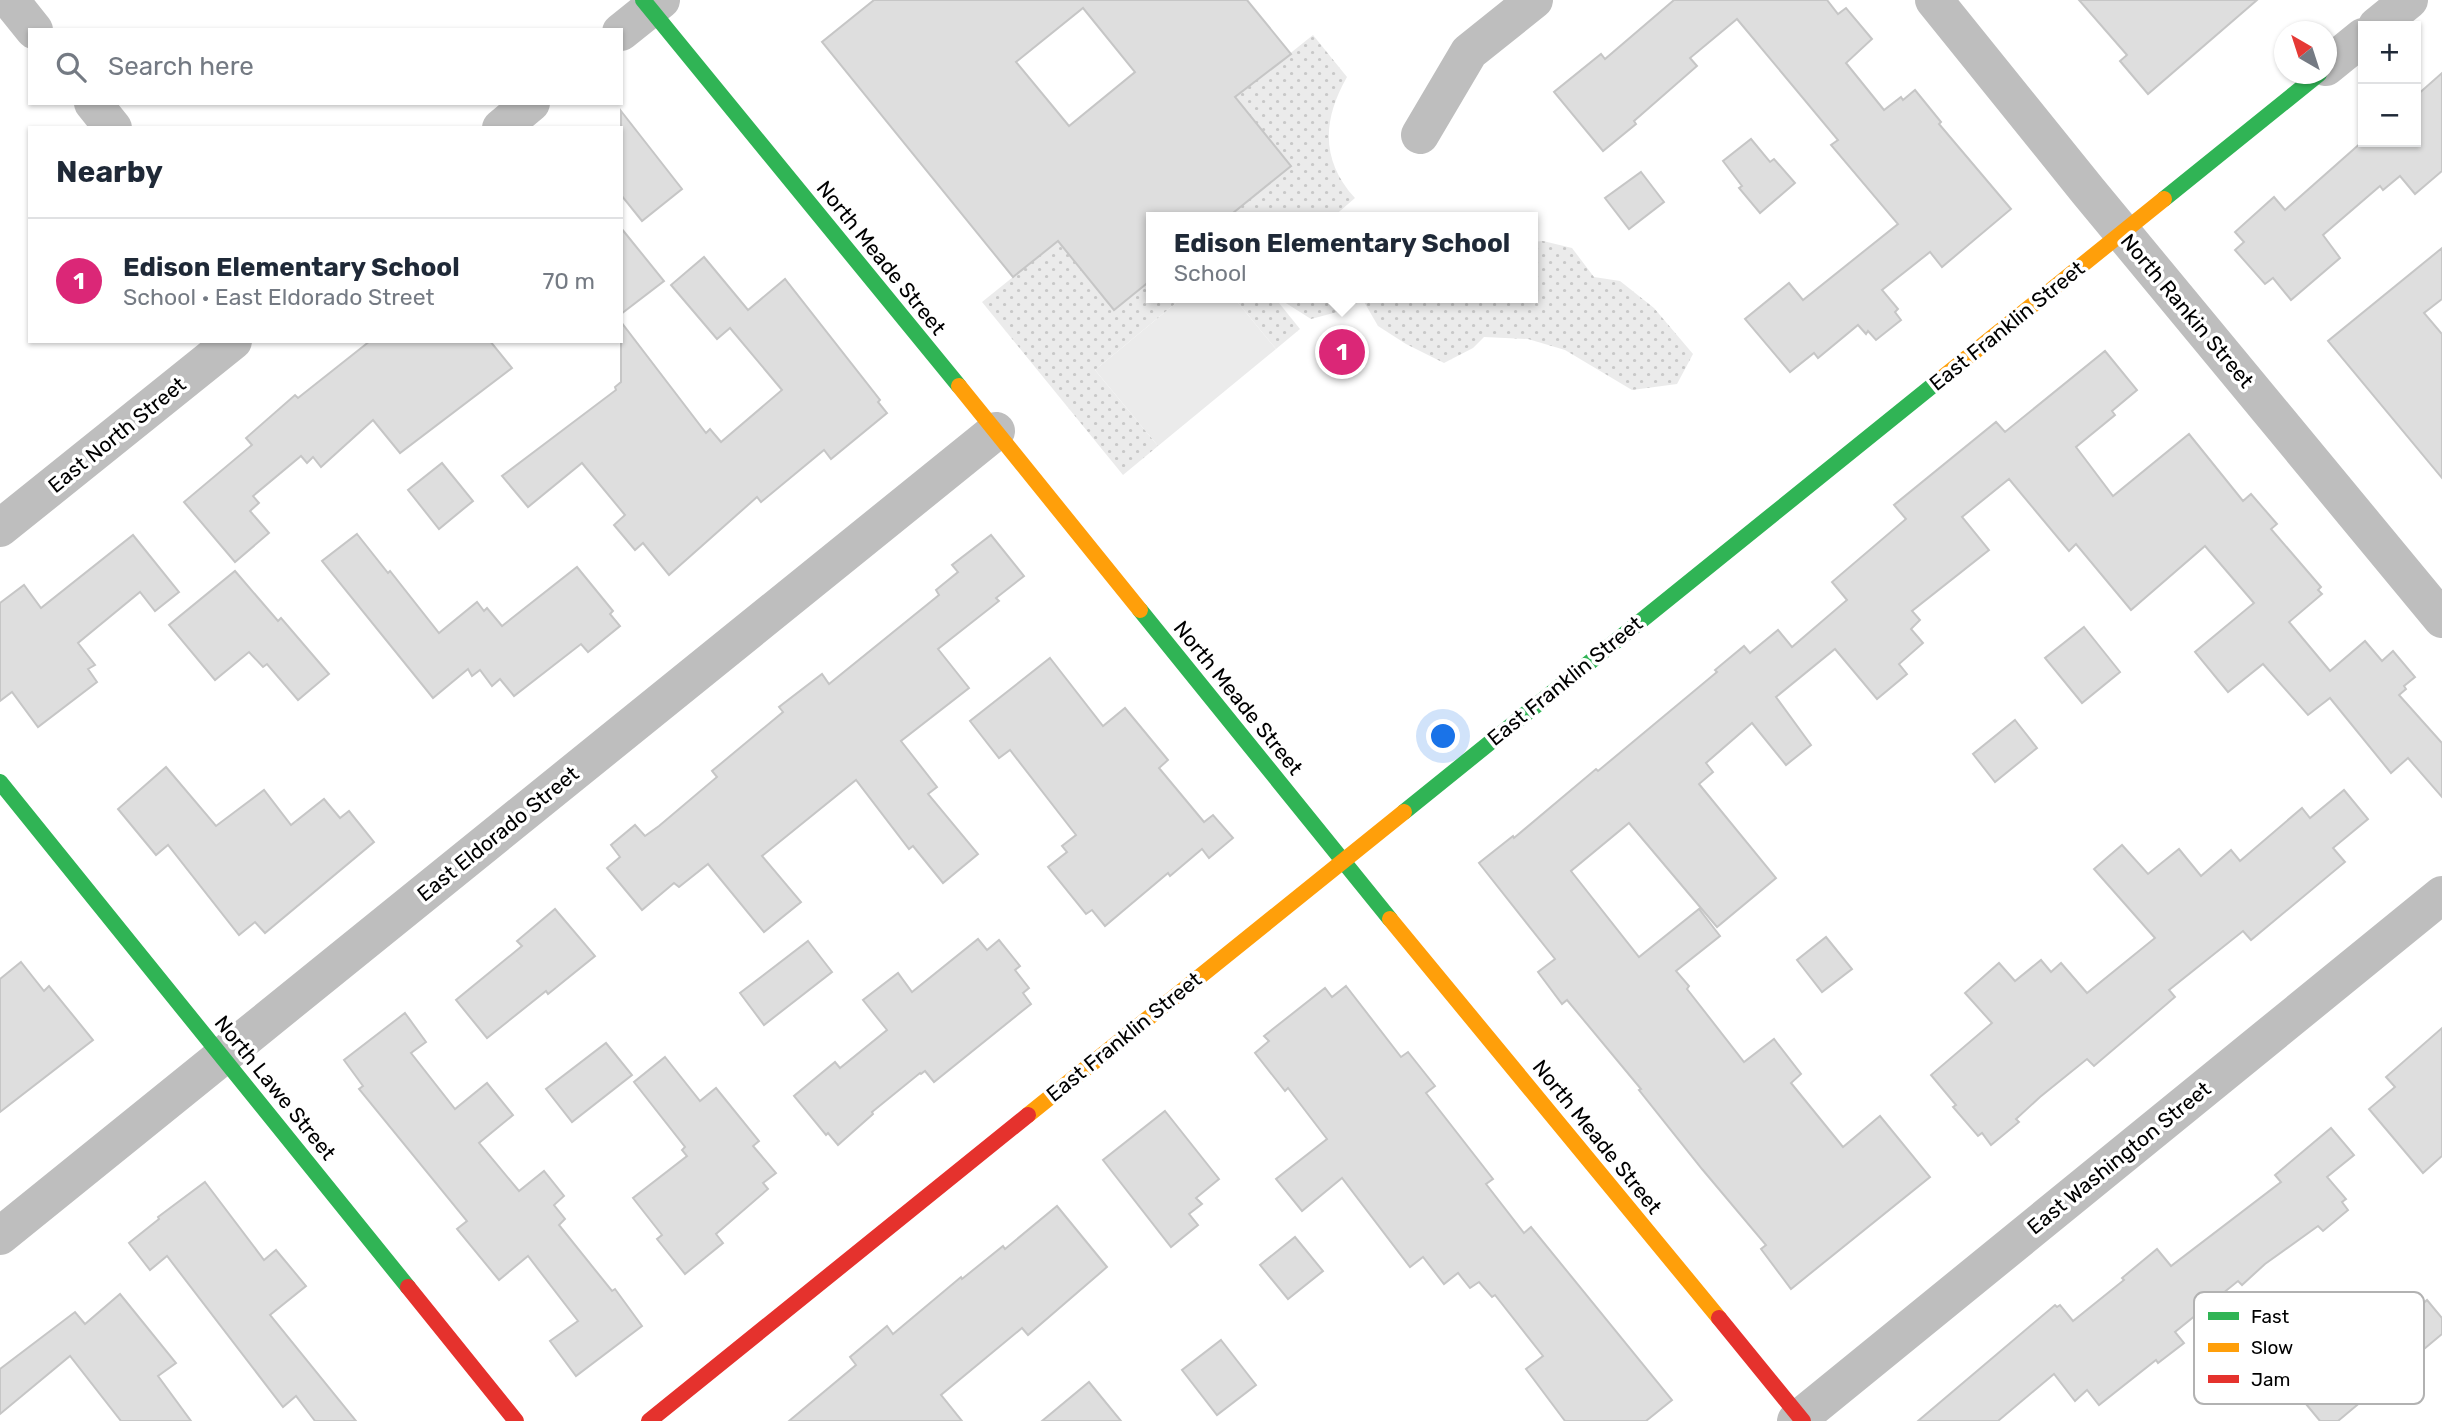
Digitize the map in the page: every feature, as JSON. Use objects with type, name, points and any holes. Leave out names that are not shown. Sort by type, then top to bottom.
[{"type":"street","points":[[10,0],[32,28]]},
{"type":"street","points":[[1420,135],[1469,52],[1534,0]]},
{"type":"street","name":"North Rankin Street","points":[[1934,0],[2123,234],[2442,619]]},
{"type":"street","points":[[2383,21],[2409,0]]},
{"type":"street","name":"North Meade Street","points":[[644,10],[996,431],[1342,860],[1800,1420]]},
{"type":"street","points":[[2337,58],[2358,41]]},
{"type":"street","name":"East Franklin Street","points":[[649,1421],[2307,84]]},
{"type":"street","points":[[95,105],[111,126]]},
{"type":"street","points":[[503,126],[529,105]]},
{"type":"street","name":"East North Street","points":[[0,528],[231,343]]},
{"type":"street","name":"East Eldorado Street","points":[[0,1236],[996,431]]},
{"type":"street","name":"North Lawe Street","points":[[0,782],[516,1421]]},
{"type":"street","name":"East Washington Street","points":[[1800,1420],[2442,895]]},
{"type":"shaded area","points":[[1313,35],[1347,77],[1333,108],[1329,139],[1336,169],[1355,198],[1339,212],[1234,212],[1291,166],[1254,121],[1221,109]]},
{"type":"shaded area","points":[[1058,241],[1114,310],[1146,284],[1146,303],[1176,303],[1095,370],[1158,446],[1123,475],[982,302]]},
{"type":"shaded area","points":[[1538,242],[1572,248],[1594,277],[1620,281],[1654,308],[1693,354],[1677,384],[1632,390],[1565,350],[1528,339],[1484,337],[1473,348],[1444,363],[1378,326],[1365,303],[1538,303]]},
{"type":"shaded area","points":[[1176,303],[1238,303],[1276,349],[1158,446],[1095,370]]},
{"type":"shaded area","points":[[1238,303],[1279,303],[1300,329],[1276,349]]},
{"type":"shaded area","points":[[1286,303],[1357,303],[1341,311],[1311,319]]},
{"type":"building","points":[[874,0],[1247,0],[1291,54],[1235,97],[1291,166],[1234,212],[1146,212],[1146,284],[1114,310],[1058,241],[1013,277],[822,42]],"holes":[[[1083,8],[1135,72],[1069,126],[1016,62]]]},
{"type":"building","points":[[1674,0],[1827,0],[1838,14],[1846,8],[1872,39],[1846,63],[1884,110],[1915,90],[1941,122],[1939,124],[2011,209],[1942,267],[1930,252],[1882,290],[1898,309],[1895,312],[1901,320],[1876,340],[1858,325],[1818,358],[1814,353],[1790,372],[1745,319],[1789,283],[1803,300],[1898,224],[1831,145],[1838,140],[1737,19],[1690,58],[1697,66],[1634,121],[1636,124],[1603,151],[1554,92],[1601,54],[1605,59]]},
{"type":"building","points":[[2079,0],[2257,0],[2148,94],[2120,61],[2127,55]]},
{"type":"building","points":[[2442,73],[2442,171],[2415,194],[2400,176],[2383,190],[2380,186],[2323,235],[2340,258],[2291,300],[2273,278],[2265,284],[2235,250],[2244,242],[2235,232],[2274,197],[2285,210],[2358,145],[2421,147],[2421,92]]},
{"type":"building","points":[[621,111],[682,189],[642,221],[623,197]]},
{"type":"building","points":[[1751,139],[1770,162],[1774,159],[1795,183],[1760,213],[1739,188],[1742,186],[1723,161]]},
{"type":"building","points":[[1641,172],[1664,202],[1629,229],[1605,198]]},
{"type":"building","points":[[623,230],[664,281],[623,312]]},
{"type":"building","points":[[2442,248],[2442,299],[2424,313],[2442,334],[2442,478],[2328,341]]},
{"type":"building","points":[[704,257],[748,310],[785,279],[880,400],[878,402],[887,413],[831,459],[824,450],[761,502],[757,497],[669,575],[643,543],[635,550],[614,525],[625,515],[582,463],[528,507],[502,476],[616,390],[615,387],[621,382],[623,325],[706,433],[710,429],[721,442],[782,390],[730,328],[717,339],[671,285]]},
{"type":"building","points":[[367,343],[492,343],[512,368],[400,453],[373,420],[321,467],[313,457],[307,463],[301,456],[253,496],[259,503],[250,511],[269,533],[235,562],[184,502],[252,445],[246,438],[295,395],[298,398]]},
{"type":"building","points":[[2105,351],[2137,390],[2112,411],[2115,415],[2076,447],[2113,496],[2189,434],[2243,501],[2251,494],[2277,524],[2271,529],[2321,587],[2318,590],[2322,594],[2289,622],[2330,671],[2365,641],[2382,661],[2393,651],[2415,677],[2404,686],[2406,689],[2399,695],[2442,743],[2442,797],[2408,758],[2391,773],[2330,698],[2308,715],[2263,664],[2228,692],[2195,652],[2254,603],[2205,546],[2131,610],[2076,544],[2069,551],[2009,479],[1962,517],[1989,550],[1912,611],[1920,620],[1911,629],[1923,643],[1899,664],[1907,674],[1877,699],[1835,649],[1776,697],[1811,745],[1786,765],[1752,723],[1706,763],[1713,772],[1699,784],[1776,878],[1717,927],[1629,823],[1571,871],[1639,957],[1699,909],[1720,936],[1676,971],[1744,1062],[1774,1039],[1801,1074],[1791,1083],[1843,1147],[1880,1116],[1930,1177],[1791,1289],[1761,1249],[1766,1245],[1567,1000],[1562,1004],[1538,972],[1555,959],[1479,863],[1513,836],[1514,838],[1596,769],[1598,771],[1717,672],[1715,670],[1744,646],[1750,653],[1778,630],[1792,647],[1847,600],[1832,582],[1906,519],[1894,505],[1996,422],[2005,432]]},
{"type":"building","points":[[442,463],[473,501],[439,529],[408,490]]},
{"type":"building","points":[[357,534],[439,633],[477,602],[484,611],[487,608],[502,626],[577,567],[613,611],[610,614],[620,626],[588,652],[581,644],[514,696],[500,679],[492,686],[480,670],[472,676],[468,669],[433,698],[322,561]]},
{"type":"building","points":[[133,535],[179,592],[155,611],[140,592],[78,643],[95,665],[88,669],[97,682],[38,727],[12,692],[0,701],[0,603],[24,585],[41,608]]},
{"type":"building","points":[[991,535],[1024,576],[996,598],[999,601],[938,649],[969,688],[901,741],[937,787],[928,794],[978,854],[943,883],[913,846],[909,849],[856,780],[762,856],[801,902],[764,932],[708,864],[679,887],[674,883],[642,910],[607,868],[620,857],[611,845],[635,825],[645,836],[659,826],[717,777],[712,771],[783,712],[779,707],[822,674],[829,684],[939,595],[936,590],[958,572],[952,565]]},
{"type":"building","points":[[235,571],[278,621],[281,618],[329,674],[298,700],[267,664],[263,667],[249,652],[215,680],[169,625]]},
{"type":"building","points":[[2084,627],[2120,672],[2082,703],[2045,658]]},
{"type":"building","points":[[1050,658],[1103,726],[1125,708],[1168,760],[1159,768],[1204,822],[1213,815],[1233,838],[1209,858],[1202,849],[1170,876],[1168,873],[1105,926],[1092,910],[1086,914],[1048,867],[1067,852],[1062,846],[1076,835],[1010,750],[999,758],[970,721]]},
{"type":"building","points":[[2015,720],[2037,748],[1995,782],[1973,754]]},
{"type":"building","points":[[166,767],[216,826],[264,790],[291,825],[324,799],[340,818],[349,811],[374,842],[265,933],[255,922],[239,935],[168,845],[156,855],[118,809]]},
{"type":"building","points":[[2344,790],[2368,819],[2333,848],[2345,862],[2251,940],[2243,931],[2169,990],[2175,997],[2094,1066],[2087,1059],[2040,1097],[2016,1119],[2019,1122],[1991,1145],[1982,1133],[1978,1136],[1953,1107],[1956,1105],[1931,1075],[1992,1023],[1965,993],[1999,963],[2015,981],[2041,960],[2051,972],[2061,963],[2087,993],[2155,938],[2094,869],[2122,845],[2148,874],[2179,849],[2201,876],[2231,850],[2240,861],[2302,808],[2310,818]]},
{"type":"building","points":[[555,909],[595,956],[487,1038],[456,1000],[522,946],[517,941]]},
{"type":"building","points":[[1826,937],[1852,969],[1822,992],[1797,960]]},
{"type":"building","points":[[978,939],[987,950],[999,940],[1020,966],[1015,970],[1029,988],[1023,993],[1031,1004],[934,1082],[925,1071],[920,1073],[872,1112],[873,1114],[838,1145],[828,1133],[826,1135],[794,1096],[835,1062],[840,1068],[887,1030],[863,1000],[898,973],[912,992]]},
{"type":"building","points":[[808,941],[832,972],[764,1025],[740,993]]},
{"type":"building","points":[[21,962],[44,991],[49,986],[93,1040],[0,1112],[0,979]]},
{"type":"building","points":[[1346,986],[1401,1057],[1408,1052],[1435,1086],[1426,1093],[1493,1179],[1486,1184],[1524,1233],[1531,1227],[1672,1400],[1646,1421],[1565,1421],[1526,1369],[1543,1356],[1495,1295],[1492,1297],[1479,1282],[1470,1288],[1458,1273],[1444,1284],[1423,1257],[1410,1267],[1342,1178],[1302,1211],[1276,1179],[1327,1139],[1288,1088],[1285,1091],[1255,1053],[1269,1041],[1264,1036],[1325,988],[1332,997]]},
{"type":"building","points":[[405,1013],[426,1042],[411,1053],[455,1109],[487,1083],[513,1115],[479,1143],[519,1191],[544,1171],[564,1196],[554,1205],[565,1219],[559,1225],[612,1291],[615,1289],[642,1326],[576,1376],[550,1341],[578,1321],[528,1256],[499,1280],[457,1229],[467,1221],[359,1089],[363,1086],[344,1060]]},
{"type":"building","points":[[2442,1028],[2442,1156],[2423,1173],[2369,1109],[2395,1087],[2386,1077]]},
{"type":"building","points":[[606,1043],[632,1075],[572,1122],[546,1089]]},
{"type":"building","points":[[665,1057],[700,1101],[716,1088],[759,1141],[753,1146],[776,1173],[763,1183],[768,1189],[716,1234],[723,1243],[685,1274],[657,1239],[662,1235],[633,1198],[687,1156],[682,1150],[685,1147],[634,1082]]},
{"type":"building","points":[[1165,1111],[1219,1179],[1196,1198],[1202,1204],[1189,1214],[1198,1225],[1171,1247],[1103,1160]]},
{"type":"building","points":[[2331,1128],[2354,1155],[2327,1177],[2346,1199],[2342,1202],[2348,1210],[2323,1231],[2318,1226],[2265,1264],[2242,1285],[2238,1281],[2224,1292],[2194,1292],[2194,1317],[2175,1332],[2184,1343],[2158,1363],[2156,1360],[2099,1405],[2087,1390],[2075,1401],[2054,1374],[1998,1421],[1918,1421],[2055,1305],[2060,1305],[2073,1321],[2157,1249],[2171,1266],[2281,1182],[2275,1175]]},
{"type":"building","points":[[205,1182],[264,1260],[276,1250],[306,1286],[270,1315],[356,1421],[315,1421],[296,1396],[283,1407],[167,1256],[150,1270],[129,1243],[159,1219],[158,1217]]},
{"type":"building","points":[[1057,1206],[1107,1267],[1028,1335],[1022,1328],[941,1395],[962,1421],[789,1421],[856,1365],[850,1357],[887,1326],[893,1334],[961,1277],[962,1279],[1003,1246],[1005,1249]]},
{"type":"building","points":[[1295,1237],[1323,1271],[1288,1299],[1260,1265]]},
{"type":"building","points":[[120,1294],[176,1363],[158,1376],[191,1421],[121,1421],[70,1356],[0,1414],[0,1369],[75,1312],[85,1324]]},
{"type":"building","points":[[2427,1300],[2442,1318],[2442,1334],[2424,1349],[2424,1303]]},
{"type":"building","points":[[1221,1340],[1256,1385],[1217,1415],[1182,1370]]},
{"type":"building","points":[[1089,1382],[1121,1421],[1042,1421]]},
{"type":"building","points":[[2306,1404],[2358,1404],[2338,1421],[2320,1421]]},
{"type":"traffic: fast","points":[[643,0],[959,386]]},
{"type":"traffic: fast","points":[[2164,199],[2307,84]]},
{"type":"traffic: fast","points":[[1404,812],[1937,382]]},
{"type":"traffic: fast","points":[[1140,610],[1390,919]]},
{"type":"traffic: fast","points":[[0,782],[408,1287]]},
{"type":"traffic: slow","points":[[1937,382],[2164,199]]},
{"type":"traffic: slow","points":[[959,386],[1140,610]]},
{"type":"traffic: slow","points":[[1028,1115],[1404,812]]},
{"type":"traffic: slow","points":[[1390,919],[1719,1318]]},
{"type":"traffic: jam","points":[[649,1421],[1028,1115]]},
{"type":"traffic: jam","points":[[408,1287],[516,1421]]},
{"type":"traffic: jam","points":[[1719,1318],[1803,1421]]},
{"type":"place","name":"Edison Elementary School","points":[[1342,352]]}]
